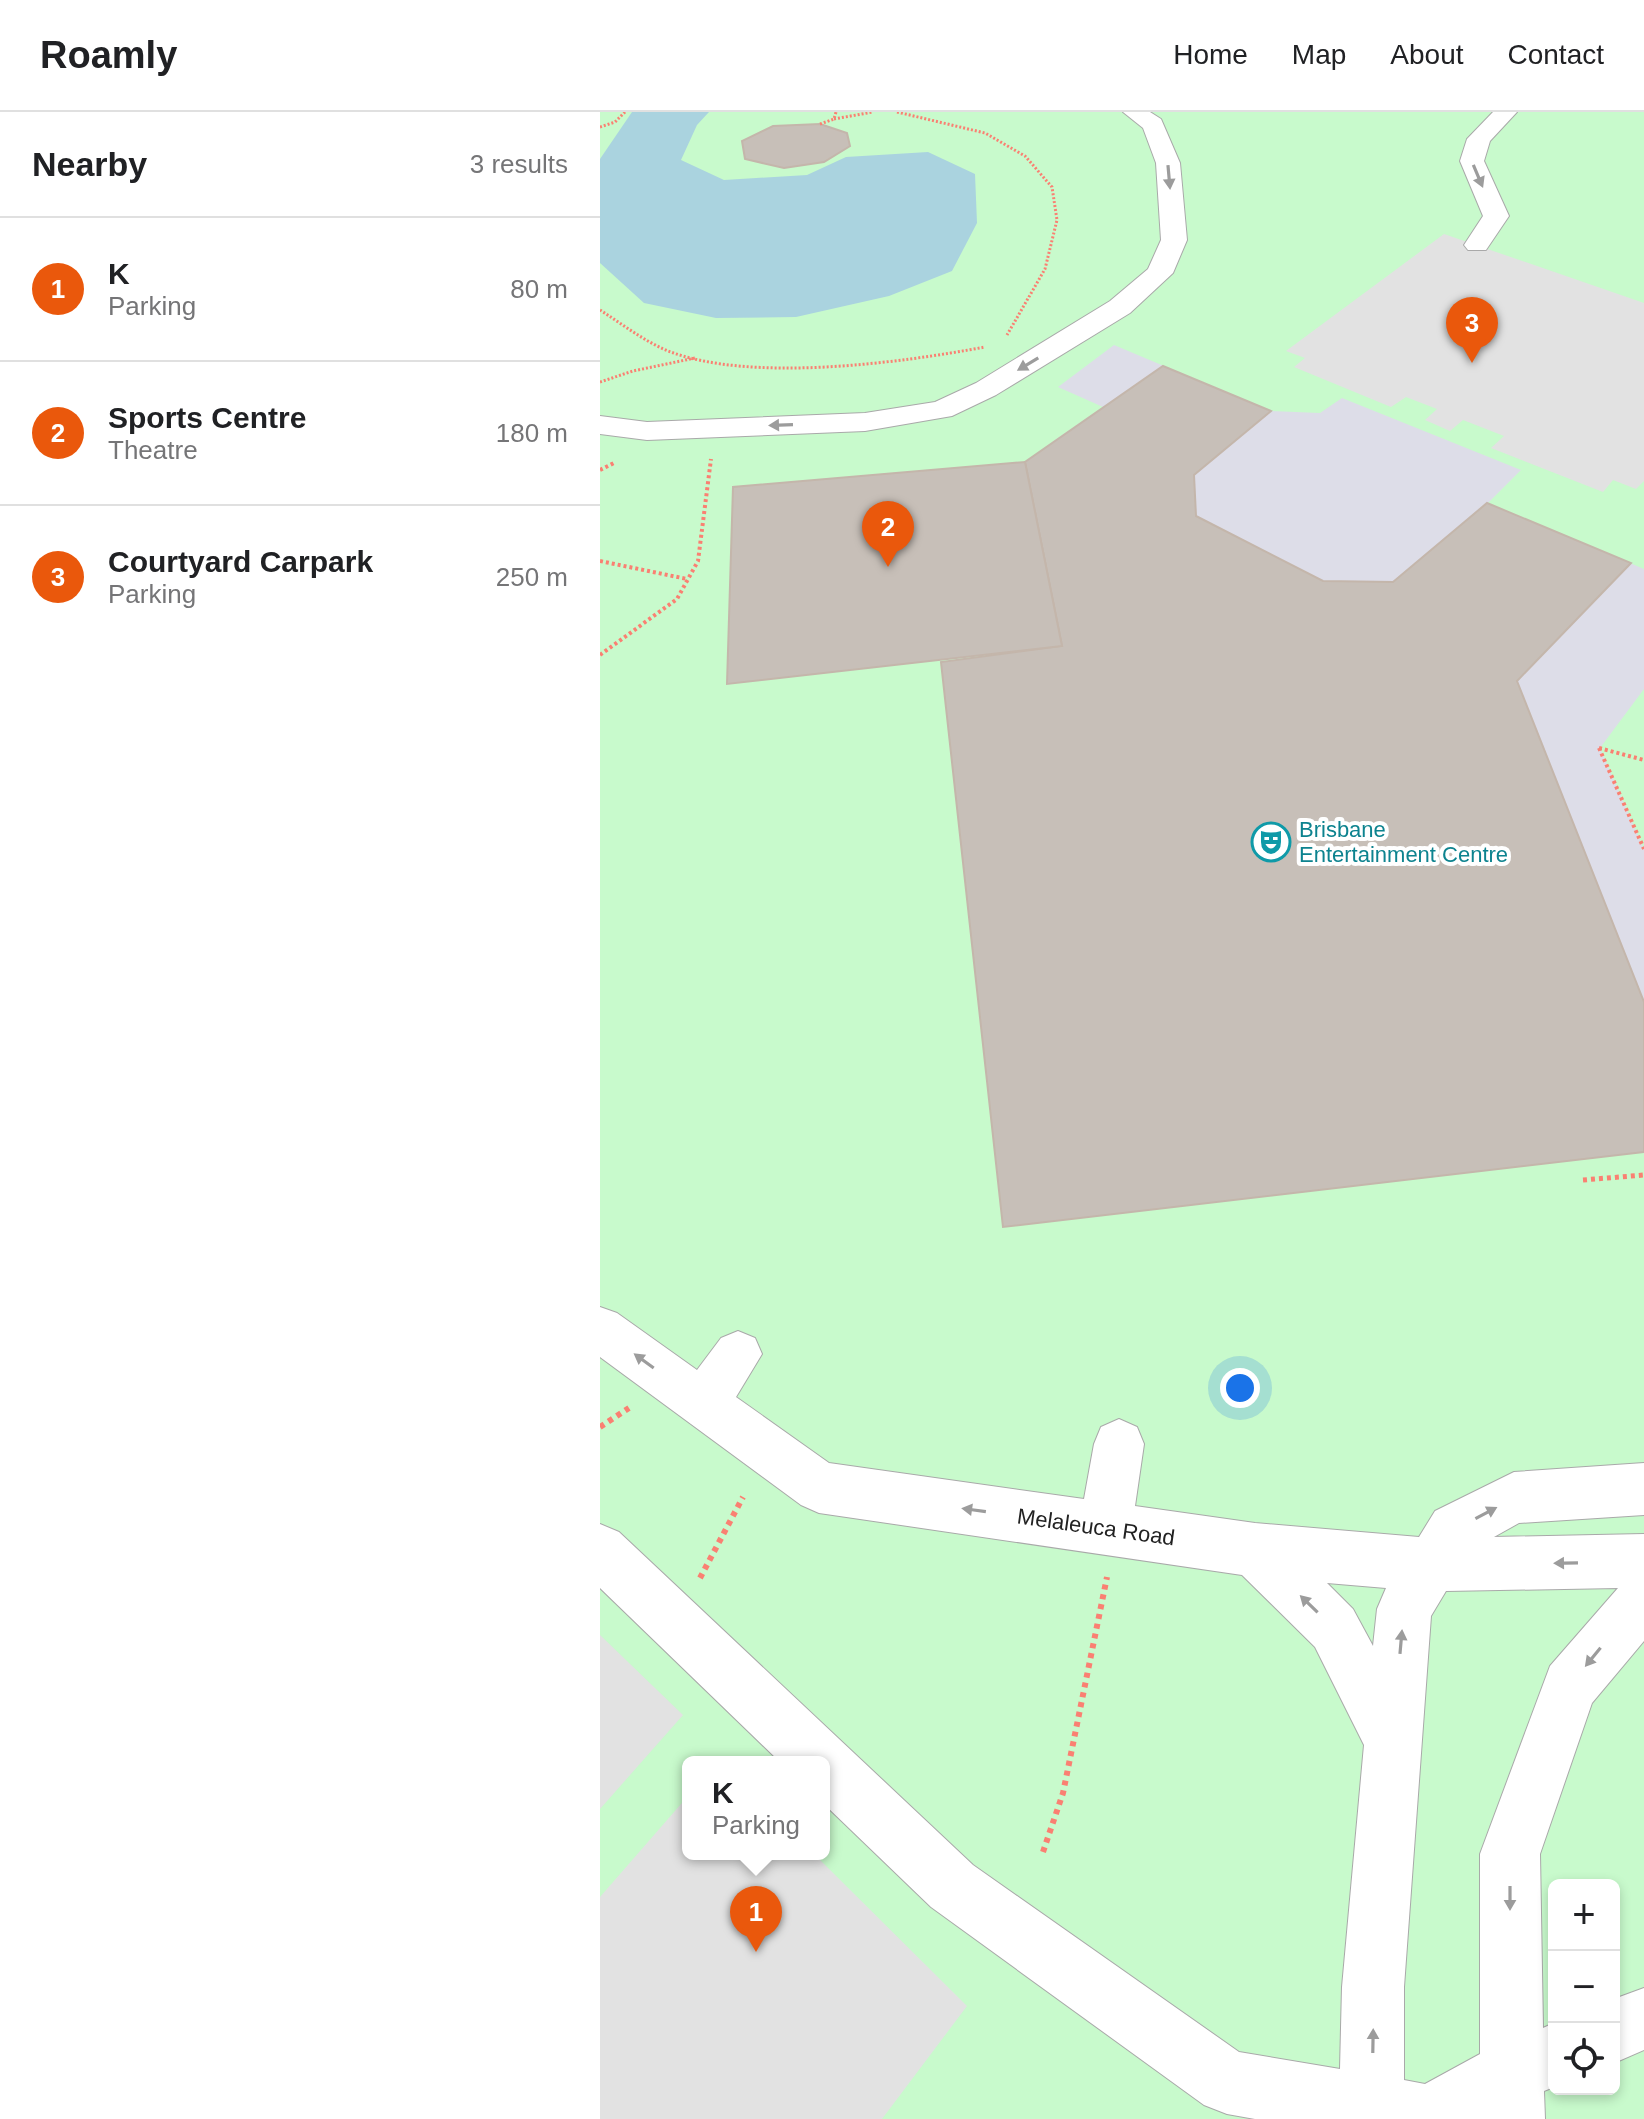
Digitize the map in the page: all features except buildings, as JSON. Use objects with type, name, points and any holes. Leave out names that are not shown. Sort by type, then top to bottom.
[{"type":"street","points":[[600,425],[647,431],[865,422],[942,410],[986,389],[1120,307],[1160,273],[1174,240],[1168,163],[1153,124],[1134,112]]},
{"type":"street","points":[[1477,245],[1496,216],[1472,161],[1479,139],[1506,112]]},
{"type":"street","name":"Melaleuca Road","points":[[600,1329],[819,1487],[1255,1550],[1432,1565],[1644,1561]]},
{"type":"street","points":[[702,1403],[738,1354]]},
{"type":"street","points":[[1105,1529],[1119,1444]]},
{"type":"street","points":[[1372,2113],[1373,1987],[1404,1609],[1454,1530],[1514,1498],[1644,1489]]},
{"type":"street","points":[[1255,1550],[1334,1628],[1393,1741]]},
{"type":"street","points":[[600,1551],[816,1756]]},
{"type":"street","points":[[830,1770],[952,1886],[1234,2100],[1429,2117],[1526,2082],[1510,1854],[1570,1686],[1639,1601],[1644,1599]]},
{"type":"street","points":[[1620,2029],[1644,2019]]},
{"type":"path","points":[[600,127],[615,122],[625,112]]},
{"type":"path","points":[[834,119],[836,112]]},
{"type":"path","points":[[820,124],[873,112]]},
{"type":"path","points":[[897,112],[985,133],[1025,156],[1052,187],[1057,220],[1045,269],[1016,318]]},
{"type":"path","points":[[600,310],[672,353],[746,364],[842,366],[943,356],[988,346]]},
{"type":"path","points":[[600,382],[633,371],[700,357]]},
{"type":"path","points":[[600,655],[677,599],[698,561],[712,453]]},
{"type":"path","points":[[601,562],[687,579]]},
{"type":"path","points":[[1644,760],[1599,748],[1644,849]]},
{"type":"path","points":[[1583,1180],[1644,1175]]},
{"type":"path","points":[[600,1427],[637,1403]]},
{"type":"path","points":[[676,1624],[743,1497]]},
{"type":"path","points":[[1043,1852],[1063,1793],[1109,1567],[1105,1529]]},
{"type":"green space","name":"Brisbane Entertainment Centre","points":[[600,112],[1644,112],[1644,2119],[600,2119]]},
{"type":"shaded area","points":[[1444,234],[1644,303],[1644,481],[1636,489],[1613,480],[1603,492],[1491,448],[1504,436],[1463,420],[1450,431],[1425,420],[1437,409],[1406,397],[1391,407],[1294,367],[1305,358],[1286,351]]},
{"type":"shaded area","points":[[1114,345],[1271,411],[1320,413],[1342,398],[1521,470],[1488,503],[1644,569],[1644,689],[1600,748],[1644,849],[1644,1002],[1517,681],[1052,442],[1103,407],[1058,387]]},
{"type":"shaded area","points":[[600,1635],[683,1715],[600,1809]]},
{"type":"shaded area","points":[[682,1803],[682,1860],[820,1860],[967,2006],[882,2119],[600,2119],[600,1897]]},
{"type":"water","points":[[632,112],[709,112],[697,125],[681,160],[724,180],[807,175],[846,157],[928,152],[975,174],[977,223],[952,271],[889,296],[796,317],[716,318],[644,303],[600,263],[600,159]]},
{"type":"place","name":"Courtyard Carpark","points":[[1472,363]]},
{"type":"place","name":"Sports Centre","points":[[888,567]]},
{"type":"place","name":"Brisbane Entertainment Centre","points":[[1271,842]]},
{"type":"place","name":"K","points":[[756,1952]]}]
